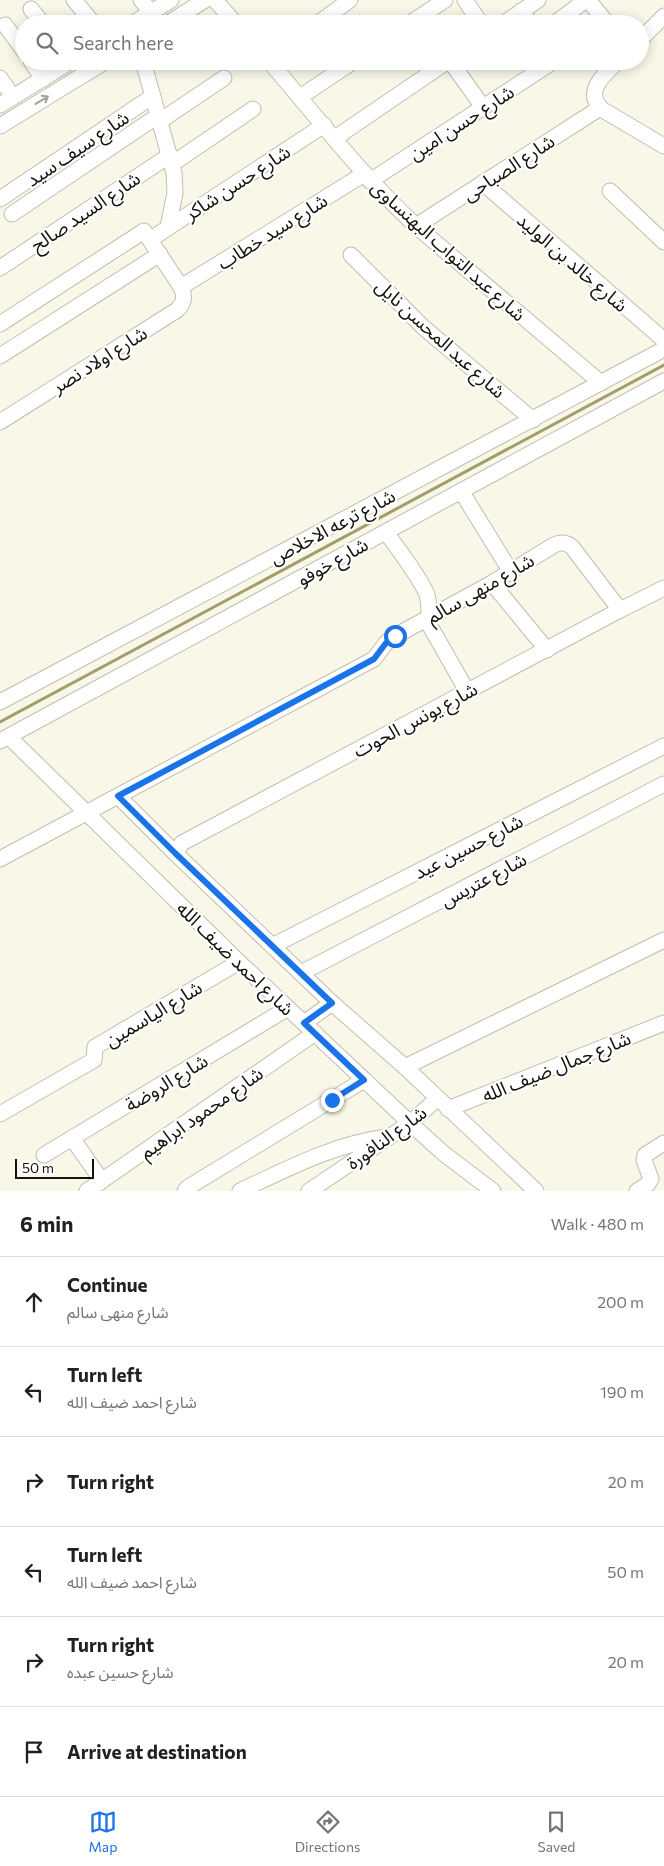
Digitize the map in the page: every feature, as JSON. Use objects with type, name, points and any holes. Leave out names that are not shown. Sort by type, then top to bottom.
[{"type":"street","points":[[74,0],[86,15]]},
{"type":"street","points":[[141,0],[151,12]]},
{"type":"street","points":[[146,15],[171,0]]},
{"type":"street","points":[[181,15],[205,0]]},
{"type":"street","points":[[215,0],[228,15]]},
{"type":"street","points":[[329,15],[350,0]]},
{"type":"street","points":[[422,15],[445,0]]},
{"type":"street","points":[[465,0],[475,15]]},
{"type":"street","points":[[515,15],[538,0]]},
{"type":"street","points":[[566,15],[587,0],[600,15]]},
{"type":"street","points":[[31,9],[36,15]]},
{"type":"street","points":[[521,11],[524,15]]},
{"type":"street","points":[[649,31],[664,16]]},
{"type":"street","points":[[5,25],[15,39]]},
{"type":"street","points":[[36,70],[43,79]]},
{"type":"street","points":[[0,105],[58,70]]},
{"type":"street","points":[[0,126],[91,70]]},
{"type":"street","points":[[146,70],[174,173],[175,193],[168,227]]},
{"type":"street","name":"شارع عبد التواب البهنساوى","points":[[277,70],[367,178],[416,226],[601,383]]},
{"type":"street","points":[[300,97],[340,70]]},
{"type":"street","points":[[335,138],[436,70]]},
{"type":"street","points":[[456,70],[484,107]]},
{"type":"street","name":"شارع حسن امين","points":[[367,178],[484,107],[540,70]]},
{"type":"street","points":[[609,70],[598,81],[596,86],[595,98],[600,108],[664,146]]},
{"type":"street","points":[[0,78],[13,97]]},
{"type":"street","points":[[12,214],[224,78]]},
{"type":"street","name":"شارع سيف سيد","points":[[0,199],[153,96]]},
{"type":"street","name":"شارع الصباحى","points":[[416,226],[600,108]]},
{"type":"street","name":"شارع السيد صالح","points":[[0,268],[253,109]]},
{"type":"street","name":"شارع حسن شاكر","points":[[0,324],[143,231],[148,235],[168,227],[324,125]]},
{"type":"street","name":"شارع سيد خطاب","points":[[181,287],[367,178]]},
{"type":"street","name":"شارع خالد بن الوليد","points":[[483,183],[664,340]]},
{"type":"street","points":[[610,191],[664,242]]},
{"type":"street","points":[[148,235],[181,287]]},
{"type":"street","points":[[0,356],[160,254]]},
{"type":"street","name":"شارع عبد المحسن نايل","points":[[351,255],[423,327],[533,420]]},
{"type":"street","name":"شارع اولاد نصر","points":[[0,422],[177,310],[184,302],[181,287]]},
{"type":"street","name":"شارع ترعه الاخلاص","points":[[0,702],[664,349]]},
{"type":"street","name":"شارع خوفو","points":[[4,739],[664,380]]},
{"type":"street","points":[[461,491],[511,572]]},
{"type":"street","points":[[386,532],[422,585],[428,600],[428,617],[434,634],[467,691]]},
{"type":"street","name":"شارع منهى سالم","points":[[0,859],[374,659],[386,643],[395,636],[492,583],[554,545],[568,543],[620,610]]},
{"type":"street","points":[[492,583],[546,650]]},
{"type":"street","name":"شارع يونس الحوت","points":[[175,853],[182,843],[662,589]]},
{"type":"street","name":"شارع احمد ضيف الله","points":[[4,739],[87,812],[239,962],[410,1123],[443,1153],[491,1190]]},
{"type":"street","name":"شارع حسين عيد","points":[[272,946],[664,746]]},
{"type":"street","name":"شارع عتريس","points":[[301,973],[664,784]]},
{"type":"street","name":"شارع احمد ضيف الله","points":[[118,796],[332,1003],[404,1067],[536,1191]]},
{"type":"street","points":[[404,1067],[664,940]]},
{"type":"street","name":"شارع الياسمين","points":[[0,1114],[94,1060],[95,1047],[239,962]]},
{"type":"street","name":"شارع محمود ابراهيم","points":[[87,1191],[310,1028],[332,1003]]},
{"type":"street","name":"شارع الروضة","points":[[44,1156],[288,1008]]},
{"type":"street","name":"شارع جمال ضيف الله","points":[[448,1109],[664,1023]]},
{"type":"street","points":[[185,1191],[364,1080]]},
{"type":"street","name":"شارع النافورة","points":[[309,1191],[410,1123],[437,1098]]},
{"type":"street","points":[[240,1191],[352,1143],[388,1137]]},
{"type":"street","points":[[72,1138],[102,1181]]},
{"type":"street","points":[[637,1191],[648,1184],[650,1179],[644,1155],[664,1143]]},
{"type":"waterway","points":[[0,722],[664,365]]},
{"type":"route","points":[[332,1100],[364,1080],[304,1023],[332,1003],[118,796],[374,659],[386,643],[395,636]]}]
